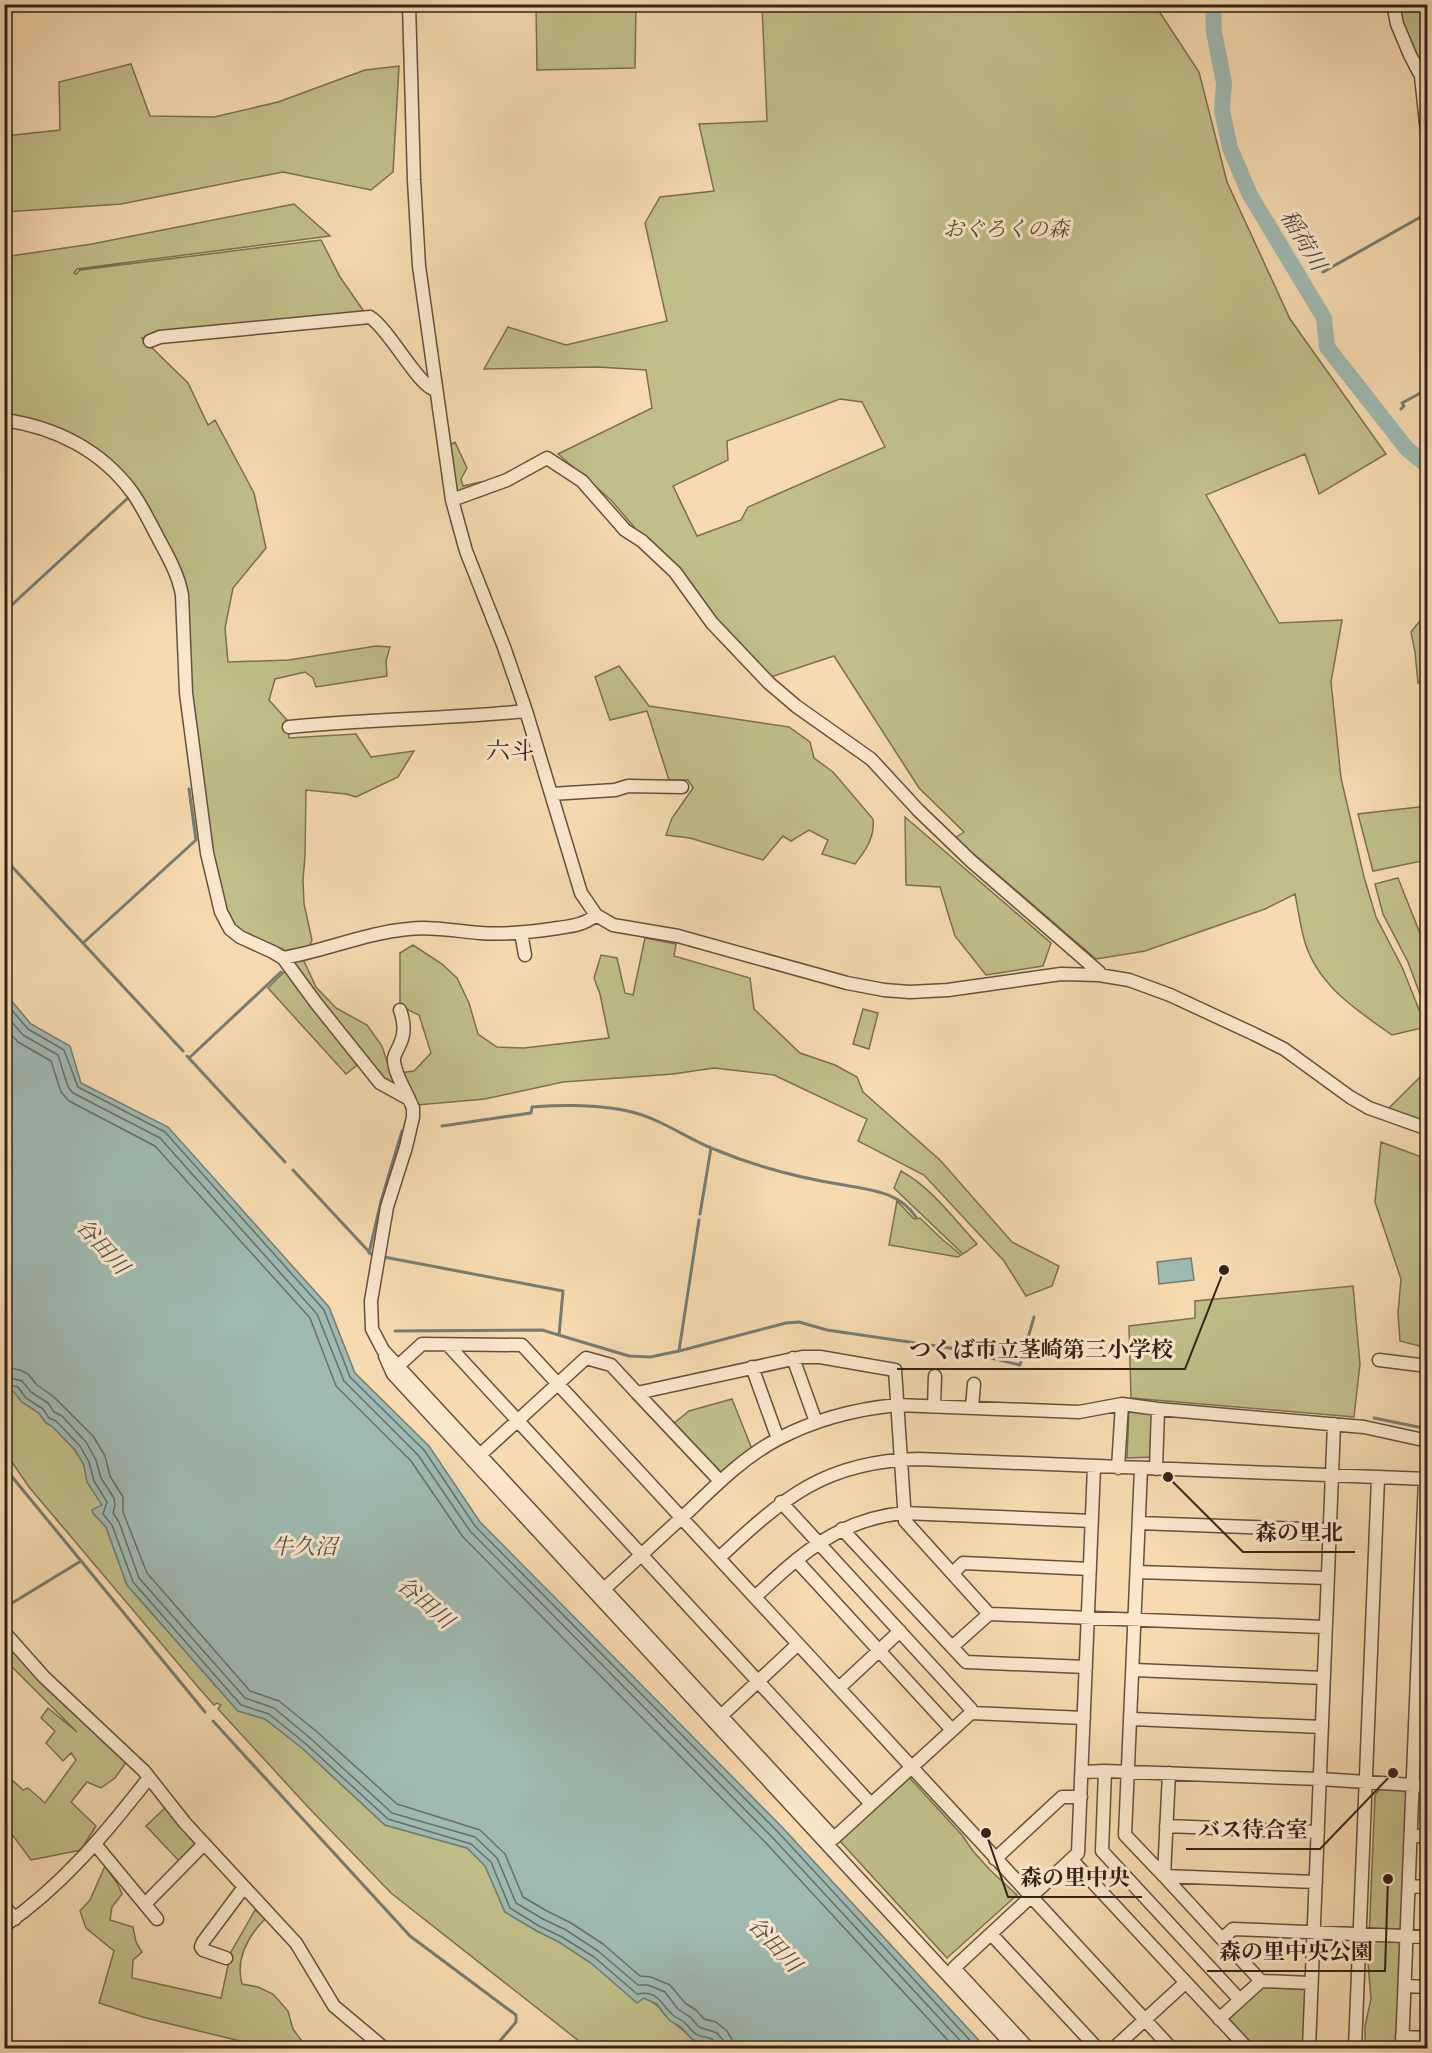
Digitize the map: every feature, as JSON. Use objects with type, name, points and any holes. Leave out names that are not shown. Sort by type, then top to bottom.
[{"type":"street","points":[[409,4],[419,266],[452,500],[466,551],[504,647],[526,711],[581,894],[596,915],[613,924],[678,936],[836,980],[884,990],[910,992],[948,990],[1061,974],[1129,980],[1170,995],[1254,1034],[1284,1049],[1350,1097],[1370,1108],[1428,1129]]},
{"type":"street","points":[[1393,4],[1403,41],[1421,76],[1428,142]]},
{"type":"street","points":[[150,341],[160,337],[370,317],[377,321],[392,339],[426,387],[436,390]]},
{"type":"street","points":[[4,420],[53,431],[84,448],[104,461],[132,492],[179,581],[182,595],[186,693],[207,853],[218,900],[230,928],[248,942],[283,958],[380,1083],[409,1100]]},
{"type":"street","points":[[452,500],[507,480],[547,458],[582,481],[625,530],[642,541],[675,572],[712,623],[769,683],[796,706],[871,759],[918,810],[971,861],[1100,972]]},
{"type":"street","points":[[289,727],[526,711]]},
{"type":"street","points":[[552,794],[615,790],[628,786],[682,787]]},
{"type":"street","points":[[283,958],[371,935],[406,929],[521,933],[585,924],[596,915]]},
{"type":"street","points":[[521,933],[525,955]]},
{"type":"street","points":[[400,1010],[403,1019],[402,1041],[394,1058],[413,1108],[413,1117],[387,1207],[371,1307],[372,1329],[393,1374],[1015,2049]]},
{"type":"street","points":[[399,1366],[422,1344],[522,1345],[1171,2049]]},
{"type":"street","points":[[448,1344],[871,1804]]},
{"type":"street","points":[[383,1350],[834,1838],[971,1713],[1083,1718]]},
{"type":"street","points":[[637,1393],[793,1359],[820,1357],[895,1370],[906,1524],[989,1614]]},
{"type":"street","points":[[481,1454],[586,1358],[611,1365],[720,1481]]},
{"type":"street","points":[[793,1359],[816,1422]]},
{"type":"street","points":[[1379,1360],[1428,1366]]},
{"type":"street","points":[[752,1367],[778,1439]]},
{"type":"street","points":[[934,1406],[935,1377]]},
{"type":"street","points":[[972,1407],[974,1384]]},
{"type":"street","points":[[604,1589],[741,1463],[778,1439],[816,1422],[854,1411],[897,1405],[1078,1412],[1122,1404],[1334,1424],[1372,1429],[1428,1441]]},
{"type":"street","points":[[1118,1467],[1122,1404]]},
{"type":"street","points":[[1156,1469],[1158,1409]]},
{"type":"street","points":[[1309,2049],[1334,1424]]},
{"type":"street","points":[[719,1558],[781,1502],[807,1486],[843,1471],[900,1460],[1426,1479],[1421,1732],[1413,1786],[1402,2043],[1428,2038]]},
{"type":"street","points":[[1028,2049],[954,1968],[1078,1853],[1094,1467]]},
{"type":"street","points":[[1142,1469],[1125,1835],[1261,1981]]},
{"type":"street","points":[[1355,2049],[1378,1478]]},
{"type":"street","points":[[781,1502],[971,1709],[971,1713]]},
{"type":"street","points":[[755,1597],[818,1542],[842,1529],[880,1516],[904,1513],[1092,1521]]},
{"type":"street","points":[[1139,1523],[1330,1530]]},
{"type":"street","points":[[842,1529],[966,1662],[1086,1667]]},
{"type":"street","points":[[796,1560],[952,1730]]},
{"type":"street","points":[[953,1574],[963,1563],[1090,1569]]},
{"type":"street","points":[[1137,1572],[1328,1578]]},
{"type":"street","points":[[952,1647],[989,1614],[1326,1627]]},
{"type":"street","points":[[839,1688],[900,1631]]},
{"type":"street","points":[[4,1632],[44,1677],[144,1771],[148,1779],[204,1844],[296,1943],[334,2006],[384,2049]]},
{"type":"street","points":[[721,1716],[798,1644]]},
{"type":"street","points":[[1134,1670],[1324,1678]]},
{"type":"street","points":[[1132,1719],[1322,1728]]},
{"type":"street","points":[[1105,1771],[1102,1851],[1240,2000]]},
{"type":"street","points":[[1082,1772],[1320,1779],[1428,1786]]},
{"type":"street","points":[[1164,1876],[1168,1773]]},
{"type":"street","points":[[4,1906],[10,1922],[49,1892],[95,1844],[148,1779]]},
{"type":"street","points":[[995,1858],[1062,1797],[1081,1797]]},
{"type":"street","points":[[1166,1826],[1318,1832]]},
{"type":"street","points":[[1411,1836],[1428,1836]]},
{"type":"street","points":[[95,1844],[157,1919]]},
{"type":"street","points":[[145,1904],[204,1844]]},
{"type":"street","points":[[1072,1860],[1247,2049]]},
{"type":"street","points":[[1164,1876],[1316,1882]]},
{"type":"street","points":[[1409,1886],[1428,1887]]},
{"type":"street","points":[[226,1958],[203,1950],[201,1947],[244,1887]]},
{"type":"street","points":[[1222,1939],[1233,1929],[1428,1937]]},
{"type":"street","points":[[991,1934],[1097,2049]]},
{"type":"street","points":[[1219,2019],[1261,1981],[1311,1983]]},
{"type":"street","points":[[1114,2049],[1185,1983]]},
{"type":"street","points":[[1405,1986],[1428,1987]]},
{"type":"green space","points":[[536,5],[636,5],[635,68],[537,70]]},
{"type":"green space","name":"おぐろくの森","points":[[762,5],[1155,5],[1199,72],[1227,182],[1290,319],[1386,454],[1319,494],[1305,454],[1206,495],[1279,623],[1342,620],[1331,682],[1341,778],[1364,877],[1376,917],[1402,967],[1426,1027],[1392,1035],[1352,1006],[1328,983],[1310,955],[1295,894],[1265,909],[1145,951],[1096,959],[955,838],[964,832],[919,788],[834,656],[771,677],[705,610],[611,500],[558,454],[652,408],[646,370],[598,367],[484,369],[508,327],[566,345],[667,321],[645,223],[660,197],[714,191],[699,124],[767,121]],"holes":[[[840,399],[862,402],[885,447],[748,507],[741,520],[697,536],[673,486],[728,460],[727,441]]]},
{"type":"green space","points":[[1398,5],[1427,5],[1427,97],[1398,10]]},
{"type":"green space","points":[[131,64],[150,116],[214,117],[278,102],[365,70],[399,66],[393,172],[371,190],[283,172],[121,204],[5,212],[5,136],[60,130],[59,82]]},
{"type":"green space","points":[[294,204],[330,236],[77,269],[74,273],[80,270],[321,240],[340,277],[365,313],[158,333],[142,338],[188,383],[208,425],[215,420],[254,493],[266,548],[233,588],[225,628],[228,662],[289,660],[376,646],[390,647],[386,661],[387,676],[316,687],[313,678],[305,672],[275,679],[269,700],[287,720],[289,738],[356,734],[371,757],[414,751],[398,777],[356,797],[306,790],[303,880],[304,904],[312,940],[304,961],[316,987],[336,1008],[367,1025],[382,1046],[391,1074],[414,1071],[431,1053],[419,1015],[400,1006],[400,953],[413,945],[442,964],[457,978],[469,1003],[478,1034],[497,1047],[524,1048],[609,1038],[600,994],[594,978],[601,955],[617,958],[625,993],[633,995],[645,938],[676,944],[674,956],[750,978],[754,1009],[800,1053],[835,1065],[857,1077],[863,1092],[940,1160],[1012,1242],[1059,1266],[1052,1286],[1026,1296],[1004,1261],[924,1175],[858,1141],[867,1119],[774,1075],[714,1068],[673,1074],[563,1082],[485,1099],[417,1105],[383,1080],[283,949],[249,937],[242,933],[230,919],[220,894],[196,750],[184,584],[102,454],[5,416],[4,257],[92,244]]},
{"type":"green space","points":[[455,442],[467,468],[461,479],[463,486],[481,482],[482,486],[457,492],[450,445]]},
{"type":"green space","points":[[1419,622],[1427,623],[1428,680],[1418,683],[1411,632]]},
{"type":"green space","points":[[619,666],[649,706],[789,727],[810,742],[814,758],[833,772],[873,819],[873,832],[869,843],[855,864],[822,854],[828,840],[809,830],[791,841],[783,836],[763,860],[690,838],[666,835],[672,818],[693,788],[688,780],[669,780],[647,711],[610,720],[595,677]]},
{"type":"green space","points":[[1427,806],[1427,860],[1373,871],[1358,814]]},
{"type":"green space","points":[[905,817],[1051,943],[1043,966],[986,975],[955,936],[940,887],[906,885]]},
{"type":"green space","points":[[1398,878],[1427,951],[1427,1013],[1408,962],[1383,914],[1375,884]]},
{"type":"green space","points":[[286,970],[357,1065],[346,1074],[268,988]]},
{"type":"green space","points":[[863,1009],[878,1013],[869,1049],[853,1044]]},
{"type":"green space","points":[[1427,1070],[1427,1124],[1387,1110]]},
{"type":"green space","points":[[1381,1142],[1427,1159],[1427,1348],[1400,1341],[1398,1313],[1401,1279],[1375,1202]]},
{"type":"green space","points":[[901,1171],[933,1195],[977,1244],[963,1254],[894,1188]]},
{"type":"green space","points":[[897,1201],[914,1219],[920,1218],[961,1255],[958,1257],[889,1245]]},
{"type":"green space","points":[[1353,1286],[1360,1364],[1354,1417],[1131,1398],[1129,1326],[1195,1318],[1195,1301]]},
{"type":"green space","points":[[4,1389],[14,1391],[22,1402],[39,1413],[46,1423],[52,1426],[75,1450],[84,1465],[87,1482],[103,1505],[93,1513],[106,1527],[127,1585],[238,1711],[265,1719],[302,1748],[385,1825],[467,1848],[485,1865],[505,1912],[591,1963],[637,2002],[644,1998],[654,2003],[666,2017],[693,2040],[707,2043],[713,2048],[626,2048],[604,2041],[584,2045],[391,1893],[218,1709],[221,1705],[217,1703],[214,1705],[29,1487],[5,1452]]},
{"type":"green space","points":[[732,1399],[752,1449],[719,1473],[673,1424],[689,1411]]},
{"type":"green space","points":[[1129,1410],[1156,1413],[1154,1457],[1127,1458]]},
{"type":"green space","points":[[4,1637],[127,1761],[115,1778],[101,1788],[87,1782],[71,1802],[96,1826],[81,1850],[31,1860],[5,1825],[5,1783],[12,1780],[23,1790],[28,1788],[45,1803],[76,1760],[71,1753],[63,1761],[46,1743],[55,1731],[41,1718],[48,1708],[77,1732],[5,1660]]},
{"type":"green space","points":[[908,1776],[962,1835],[990,1870],[1017,1895],[947,1958],[839,1840]]},
{"type":"green space","points":[[1382,1789],[1403,1790],[1407,1795],[1397,2048],[1365,2048],[1365,2026],[1371,1999],[1368,1963],[1375,1795]]},
{"type":"green space","points":[[166,1807],[200,1844],[180,1862],[146,1826]]},
{"type":"green space","points":[[105,1866],[122,1894],[112,1907],[110,1920],[133,1927],[136,1942],[142,1952],[133,1960],[132,1978],[221,1998],[231,1952],[255,1910],[266,1918],[254,1932],[242,1956],[240,1974],[242,1984],[258,1987],[273,1994],[288,2011],[293,2029],[307,2048],[257,2048],[252,2044],[146,2018],[99,2003],[114,1951],[86,1928],[80,1911],[90,1900]]},
{"type":"green space","points":[[1260,1985],[1304,1987],[1306,1990],[1304,2048],[1254,2048],[1225,2018]]},
{"type":"water","name":"牛久沼","points":[[4,992],[31,1024],[70,1046],[81,1083],[168,1127],[329,1307],[355,1373],[429,1446],[480,1522],[782,1827],[986,2048],[713,2048],[707,2043],[693,2040],[681,2027],[669,2020],[657,2004],[644,1998],[637,2003],[591,1963],[505,1912],[485,1866],[467,1848],[385,1825],[302,1748],[265,1719],[238,1711],[127,1585],[106,1527],[93,1513],[92,1510],[102,1505],[87,1482],[84,1465],[75,1450],[52,1426],[46,1423],[39,1413],[22,1402],[14,1392],[5,1389]]},
{"type":"water","points":[[1191,1258],[1194,1280],[1159,1284],[1157,1262]]},
{"type":"waterway","name":"稲荷川","points":[[1213,4],[1214,32],[1224,83],[1222,111],[1230,148],[1250,195],[1324,318],[1327,347],[1407,449],[1428,466]]},
{"type":"waterway","points":[[1323,272],[1426,214]]},
{"type":"waterway","points":[[1401,409],[1404,406],[1402,403],[1428,389]]},
{"type":"waterway","points":[[4,612],[129,497]]},
{"type":"waterway","points":[[83,943],[196,840],[189,789]]},
{"type":"waterway","points":[[4,858],[183,1051]]},
{"type":"waterway","points":[[189,1058],[281,972]]},
{"type":"waterway","points":[[187,1056],[285,1162]]},
{"type":"waterway","points":[[442,1126],[531,1113],[532,1107],[582,1106],[620,1109],[652,1119],[711,1148],[760,1166],[893,1197],[902,1202],[916,1217]]},
{"type":"waterway","points":[[369,1253],[381,1201],[402,1131]]},
{"type":"waterway","points":[[700,1214],[711,1148]]},
{"type":"waterway","points":[[293,1170],[372,1255]]},
{"type":"waterway","points":[[679,1351],[699,1220]]},
{"type":"waterway","points":[[384,1257],[563,1291],[559,1335]]},
{"type":"waterway","points":[[395,1331],[542,1330],[629,1356],[650,1357],[786,1323],[799,1322],[827,1330],[950,1348],[1020,1365],[1034,1317]]},
{"type":"waterway","points":[[1374,1418],[1428,1429]]},
{"type":"waterway","points":[[4,1467],[205,1712]]},
{"type":"waterway","points":[[4,1608],[81,1561]]},
{"type":"waterway","points":[[213,1721],[410,1936],[516,2015],[516,2022],[494,2048]]},
{"type":"place","name":"つくば市立茎崎第三小学校","points":[[1224,1270]]},
{"type":"place","name":"森の里北","points":[[1168,1477]]},
{"type":"place","name":"バス待合室","points":[[1393,1773]]},
{"type":"place","name":"森の里中央","points":[[986,1833]]},
{"type":"place","name":"森の里中央公園","points":[[1388,1879]]},
{"type":"district","name":"六斗","points":[[510,751]]},
{"type":"water label","name":"谷田川","points":[[103,1246]]},
{"type":"water label","name":"谷田川","points":[[426,1602]]},
{"type":"water label","name":"谷田川","points":[[775,1944]]}]
